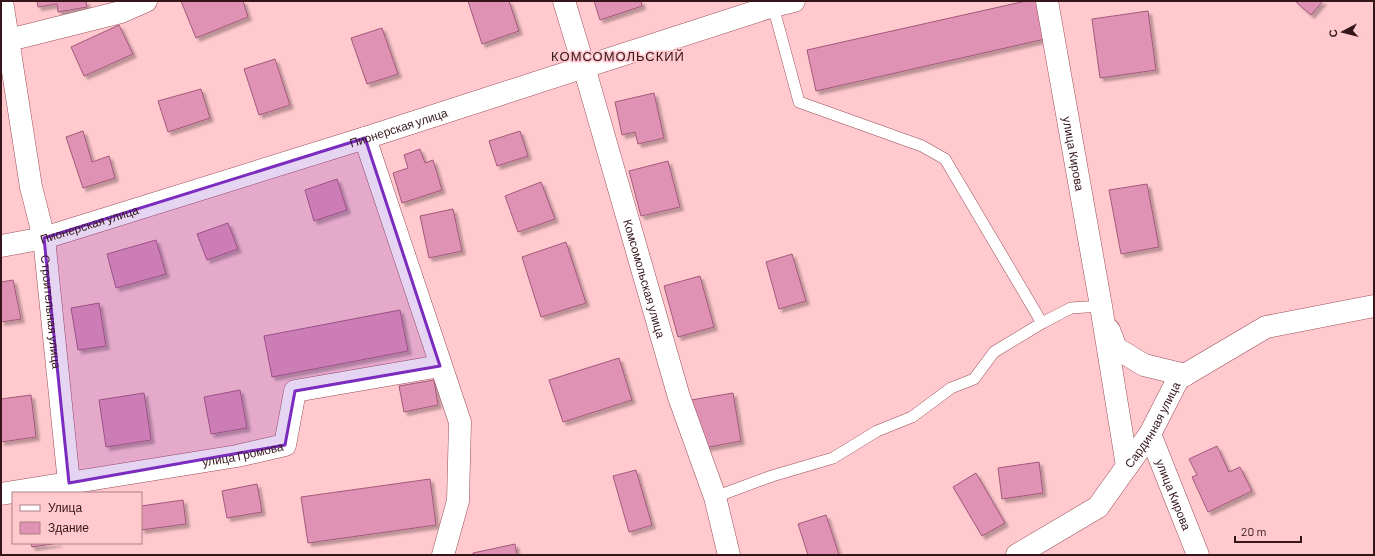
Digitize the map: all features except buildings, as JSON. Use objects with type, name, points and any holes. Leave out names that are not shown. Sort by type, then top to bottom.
[{"type":"street","name":"Строительная улица","points":[[2,1],[31,188],[44,238],[69,483]]},
{"type":"street","points":[[9,40],[121,12],[146,1]]},
{"type":"street","name":"Комсомольская улица","points":[[564,1],[679,397],[715,497],[729,555]]},
{"type":"street","name":"улица Кирова","points":[[1048,1],[1101,306]]},
{"type":"street","name":"Пионерская улица","points":[[1,246],[44,238],[365,138],[584,66],[784,3]]},
{"type":"street","points":[[365,138],[440,366],[460,422],[458,501],[443,555]]},
{"type":"street","points":[[1101,306],[1116,348],[1144,365],[1184,375]]},
{"type":"street","points":[[1101,306],[1127,466]]},
{"type":"street","name":"Сардинная улица","points":[[1017,555],[1098,507],[1150,434],[1178,379],[1266,327],[1374,306]]},
{"type":"street","name":"улица Громова","points":[[13,492],[237,456],[285,445],[296,391],[440,366]]},
{"type":"street","name":"улица Кирова","points":[[1150,434],[1198,555]]},
{"type":"street","name":"улица Громова","points":[[1,494],[12,492]]},
{"type":"lane","points":[[784,3],[799,102],[922,146],[945,159],[1042,323]]},
{"type":"lane","points":[[715,497],[772,476],[833,458],[877,431],[912,417],[951,388],[974,379],[994,352],[1042,323],[1071,308],[1101,306]]},
{"type":"highlighted area","points":[[365,138],[440,366],[295,391],[285,445],[69,483],[44,238]]},
{"type":"district","name":"КОМСОМОЛЬСКИЙ","points":[[618,56]]}]
